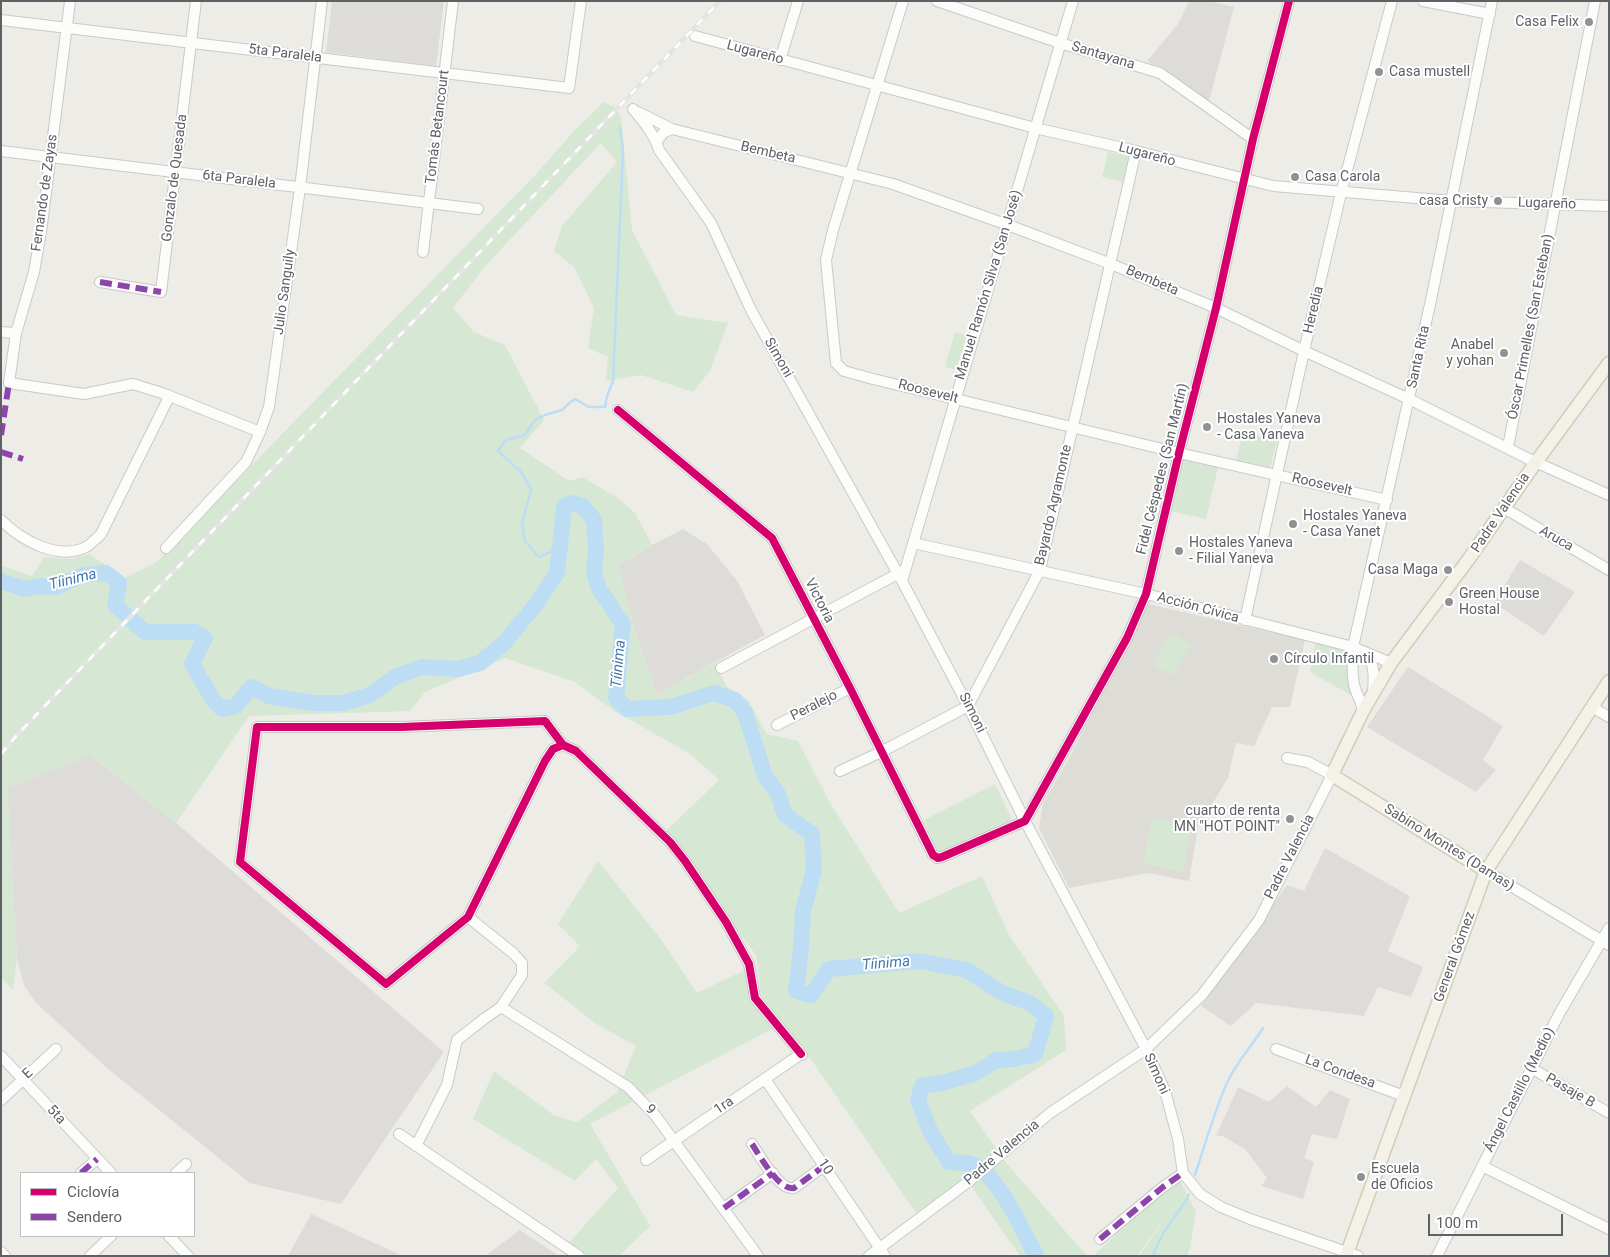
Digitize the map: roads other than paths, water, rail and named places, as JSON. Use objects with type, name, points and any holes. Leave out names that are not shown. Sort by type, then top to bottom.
[{"type":"main road","name":"Padre Valencia","points":[[1332,775],[1363,711],[1391,663],[1468,560],[1536,462],[1607,368]]},
{"type":"main road","name":"General Gómez","points":[[1351,1254],[1404,1096],[1486,871],[1609,681]]},
{"type":"main road","name":"Sabino Montes (Damas)","points":[[1332,775],[1486,871]]},
{"type":"street","name":"Fernando de Zayas","points":[[70,1],[34,272],[16,334],[9,383],[84,394],[133,384],[169,397]]},
{"type":"street","name":"Gonzalo de Quesada","points":[[100,282],[161,292],[196,1]]},
{"type":"street","name":"Julio Sanguily","points":[[166,548],[246,462],[269,407],[300,188],[322,1]]},
{"type":"street","name":"Tomás Betancourt","points":[[423,252],[453,1]]},
{"type":"street","name":"5ta Paralela","points":[[1,20],[570,88],[580,1]]},
{"type":"street","points":[[780,60],[798,1]]},
{"type":"street","name":"Roosevelt","points":[[903,1],[833,230],[826,260],[836,363],[844,372],[1179,453],[1387,500]]},
{"type":"street","name":"Santayana","points":[[937,1],[1060,43],[1160,73],[1253,139]]},
{"type":"street","name":"Manuel Ramón Silva (San José)","points":[[902,575],[914,543],[1073,1]]},
{"type":"street","name":"Fidel Céspedes (San Martín)","points":[[1025,821],[1127,638],[1146,594],[1216,308],[1253,139],[1289,1]]},
{"type":"street","name":"Heredia","points":[[1245,620],[1341,193],[1392,1]]},
{"type":"street","points":[[1423,1],[1490,14]]},
{"type":"street","name":"Santa Rita","points":[[1363,711],[1352,674],[1353,647],[1452,201],[1492,1]]},
{"type":"street","name":"Óscar Primelles (San Esteban)","points":[[1508,447],[1595,1]]},
{"type":"street","name":"Lugareño","points":[[695,36],[1035,128],[1136,151],[1273,186],[1452,201],[1609,206]]},
{"type":"street","name":"Bembeta","points":[[633,109],[672,129],[852,172],[893,184],[1111,264],[1216,308],[1409,399],[1536,462],[1609,495]]},
{"type":"street","name":"Simoni","points":[[633,109],[646,124],[660,150],[711,223],[751,310],[902,575],[1025,821],[1146,1049],[1165,1091],[1178,1139],[1183,1173]]},
{"type":"street","points":[[656,141],[664,132],[672,129]]},
{"type":"street","name":"6ta Paralela","points":[[1,151],[478,209]]},
{"type":"street","name":"Bayardo Agramonte","points":[[968,706],[1040,570],[1136,151]]},
{"type":"street","points":[[1,332],[16,334]]},
{"type":"street","points":[[1,520],[9,528],[27,539],[53,551],[86,547],[101,534],[169,397],[260,432]]},
{"type":"street","name":"Victoria","points":[[618,410],[772,538],[850,688],[933,855],[938,858],[942,857],[1025,821]]},
{"type":"street","name":"Aruca","points":[[1504,508],[1609,570]]},
{"type":"street","name":"Acción Cívica","points":[[914,543],[1146,594],[1353,647],[1391,663]]},
{"type":"street","points":[[721,668],[813,618],[902,575]]},
{"type":"street","points":[[1367,654],[1372,662],[1374,676],[1372,696]]},
{"type":"street","name":"Peralejo","points":[[777,725],[850,688]]},
{"type":"street","points":[[840,771],[881,752],[968,706]]},
{"type":"street","points":[[1592,706],[1609,717]]},
{"type":"street","points":[[545,721],[563,745],[553,749],[545,761],[468,917],[386,984],[240,862],[257,727],[402,726],[545,721]]},
{"type":"street","name":"1ra","points":[[563,745],[576,751],[670,842],[726,922],[749,964],[755,998],[802,1054],[646,1160]]},
{"type":"street","name":"Sabino Montes (Damas)","points":[[1287,758],[1308,762],[1332,775]]},
{"type":"street","name":"Padre Valencia","points":[[869,1256],[883,1252],[1050,1113],[1146,1049],[1202,995],[1258,920],[1332,775]]},
{"type":"street","name":"Sabino Montes (Damas)","points":[[1486,871],[1605,943]]},
{"type":"street","points":[[416,1146],[447,1085],[457,1040],[501,1007],[522,974],[522,963],[513,953],[468,917]]},
{"type":"street","name":"Ángel Castillo (Medio)","points":[[1437,1256],[1559,1014],[1605,943],[1609,928]]},
{"type":"street","name":"9","points":[[501,1007],[628,1087],[656,1115],[758,1256]]},
{"type":"street","name":"E","points":[[1,1100],[56,1049]]},
{"type":"street","name":"La Condesa","points":[[1276,1049],[1404,1096]]},
{"type":"street","name":"5ta","points":[[1,1056],[110,1172]]},
{"type":"street","name":"Pasaje B","points":[[1531,1068],[1609,1113]]},
{"type":"street","name":"10","points":[[765,1079],[883,1252]]},
{"type":"street","points":[[399,1134],[579,1256]]},
{"type":"street","points":[[752,1144],[772,1173],[783,1186],[789,1189],[794,1188],[824,1166]]},
{"type":"street","points":[[82,1172],[97,1159]]},
{"type":"street","points":[[177,1172],[186,1164]]},
{"type":"street","points":[[1482,1166],[1609,1228]]},
{"type":"street","points":[[724,1208],[772,1173]]},
{"type":"street","points":[[1100,1239],[1183,1173],[1200,1194],[1221,1207],[1351,1254]]},
{"type":"street","points":[[90,1256],[110,1237]]},
{"type":"street","points":[[170,1237],[188,1256]]},
{"type":"street","points":[[1,1252],[5,1256]]},
{"type":"waterway","points":[[561,542],[550,552],[539,557],[525,541],[522,525],[531,489],[521,472],[498,451],[506,440],[525,435],[535,420],[562,410],[575,399],[589,407],[605,407],[613,381],[623,151],[620,128]]},
{"type":"waterway","name":"Tíinima","points":[[1,581],[25,589],[41,586],[56,587],[83,575],[106,573],[119,583],[115,605],[145,632],[195,632],[205,638],[192,664],[213,700],[222,709],[236,706],[251,687],[269,696],[314,703],[343,703],[370,695],[395,677],[422,667],[458,669],[480,663],[504,643],[533,608],[557,573],[564,507],[570,503],[583,506],[594,520],[596,549],[594,573],[599,589],[623,624],[616,698],[627,709],[671,707],[714,693],[735,700],[745,713],[765,776],[777,792],[785,815],[812,834],[814,870],[803,911],[796,991],[811,995],[829,969],[919,961],[967,970],[1002,993],[1030,1003],[1046,1016],[1035,1054],[1015,1059],[996,1060],[976,1073],[942,1083],[922,1086],[918,1100],[931,1133],[949,1162],[972,1164],[991,1179],[1009,1204],[1036,1256]]},
{"type":"waterway","points":[[1195,1175],[1227,1083],[1263,1028]]},
{"type":"waterway","points":[[1152,1256],[1164,1232],[1189,1194]]},
{"type":"railway","points":[[1,754],[17,735],[720,1]]},
{"type":"place","name":"Casa Felix","points":[[1589,22]]},
{"type":"place","name":"Casa mustell","points":[[1379,72]]},
{"type":"place","name":"Casa Carola","points":[[1295,177]]},
{"type":"place","name":"casa Cristy","points":[[1498,201]]},
{"type":"place","name":"Anabel y yohan","points":[[1504,353]]},
{"type":"place","name":"Hostales Yaneva - Casa Yaneva","points":[[1207,427]]},
{"type":"place","name":"Hostales Yaneva - Casa Yanet","points":[[1293,524]]},
{"type":"place","name":"Hostales Yaneva - Filial Yaneva","points":[[1179,551]]},
{"type":"place","name":"Casa Maga","points":[[1448,570]]},
{"type":"place","name":"Green House Hostal","points":[[1449,602]]},
{"type":"place","name":"Círculo Infantil","points":[[1274,659]]},
{"type":"place","name":"cuarto de renta MN \"HOT POINT\"","points":[[1290,819]]},
{"type":"place","name":"Escuela de Oficios","points":[[1361,1177]]}]
